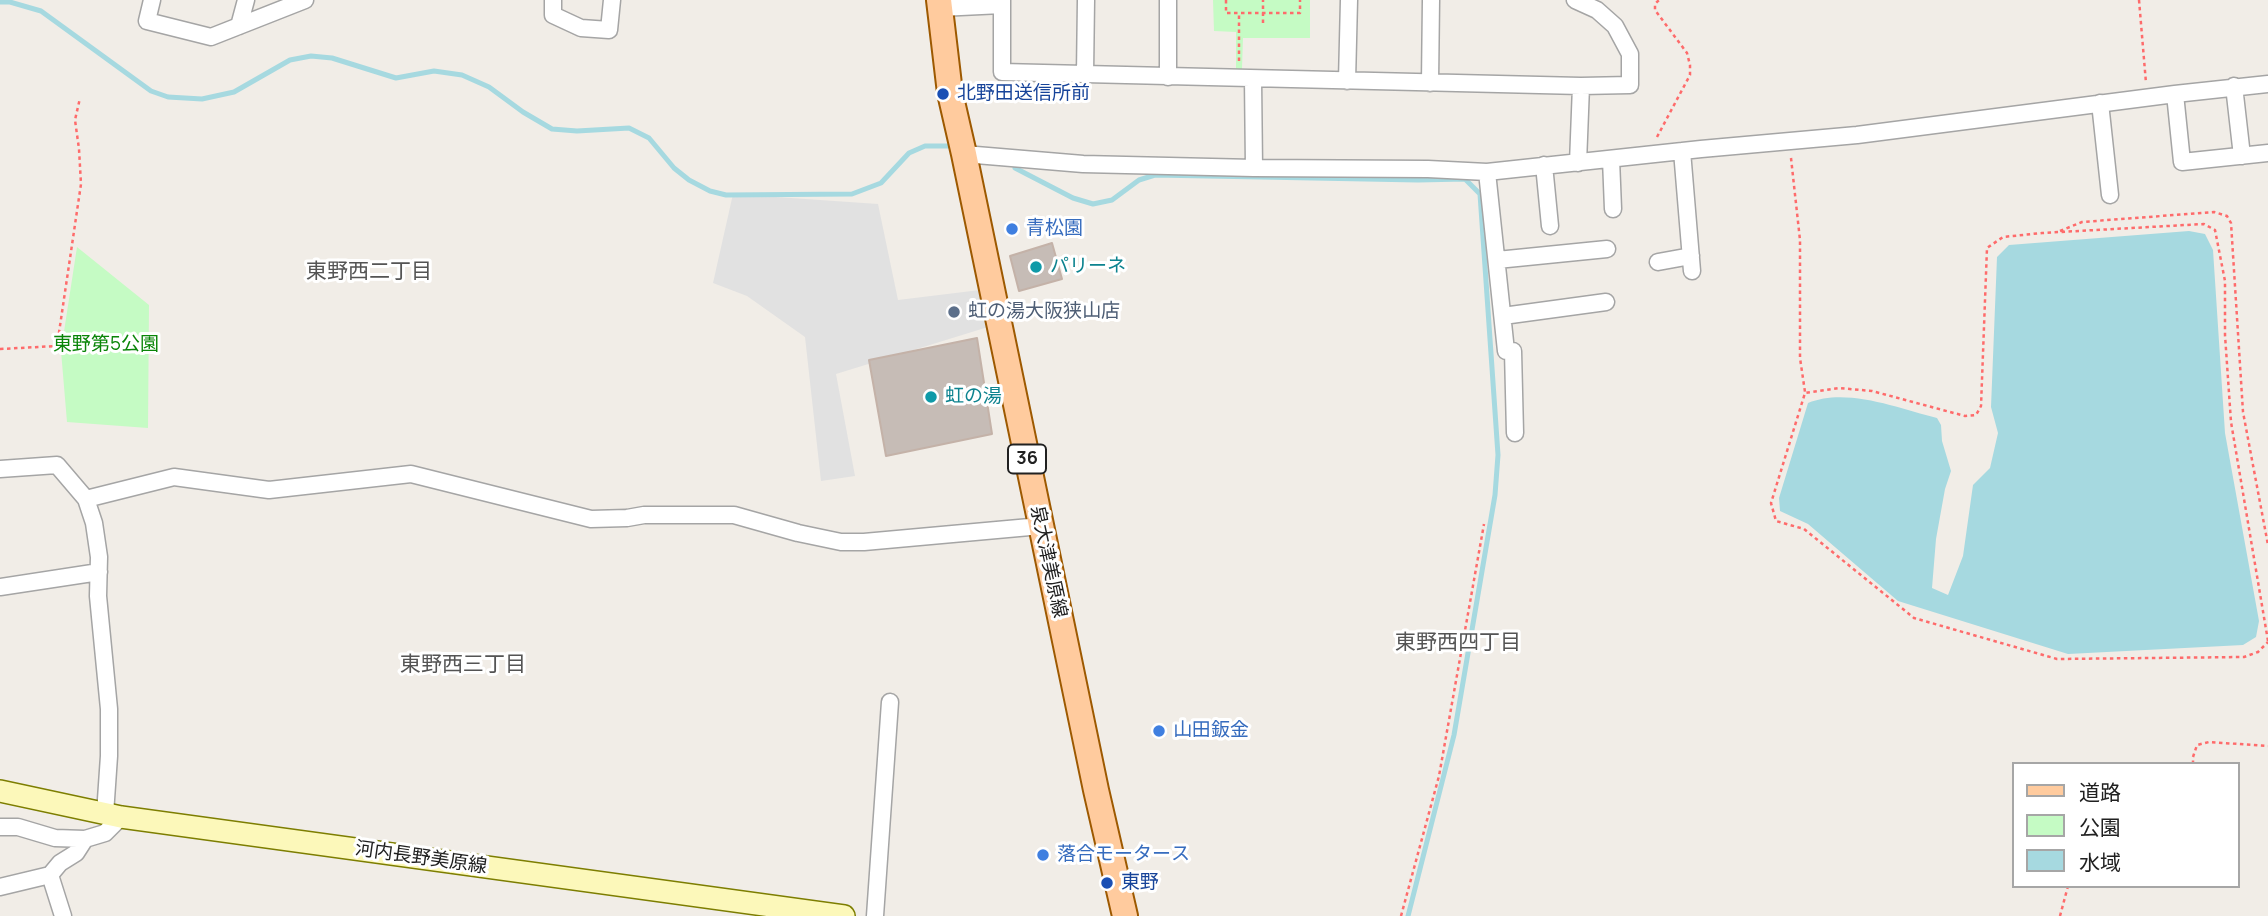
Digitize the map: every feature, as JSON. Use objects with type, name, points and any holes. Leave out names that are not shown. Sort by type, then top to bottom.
[{"type":"main road","name":"泉大津美原線","points":[[939,4],[950,93],[1096,790],[1125,916]]},
{"type":"main road","name":"河内長野美原線","points":[[0,791],[113,815],[844,916]]},
{"type":"street","points":[[152,0],[147,21],[211,37],[305,0]]},
{"type":"street","points":[[239,26],[246,0]]},
{"type":"street","points":[[553,0],[553,15],[581,28],[609,30],[612,0]]},
{"type":"street","points":[[1085,74],[1086,0]]},
{"type":"street","points":[[1168,0],[1168,76]]},
{"type":"street","points":[[1347,81],[1349,0]]},
{"type":"street","points":[[1430,83],[1431,0]]},
{"type":"street","points":[[939,4],[1002,2],[1002,72],[1430,83],[1630,85],[1630,54],[1615,26],[1597,9],[1575,0]]},
{"type":"street","points":[[1246,78],[1254,168]]},
{"type":"street","points":[[964,154],[1083,164],[1488,172],[1857,135],[2175,93],[2268,84]]},
{"type":"street","points":[[1578,163],[1581,86]]},
{"type":"street","points":[[2234,86],[2242,156]]},
{"type":"street","points":[[2175,93],[2182,162],[2268,153]]},
{"type":"street","points":[[2100,103],[2116,178],[2110,195]]},
{"type":"street","points":[[1658,262],[1691,264],[1682,151]]},
{"type":"street","points":[[1611,159],[1613,209]]},
{"type":"street","points":[[1544,165],[1550,226]]},
{"type":"street","points":[[1488,172],[1506,351],[1513,351],[1515,433]]},
{"type":"street","points":[[1497,260],[1607,249]]},
{"type":"street","points":[[1503,316],[1606,302]]},
{"type":"street","points":[[0,469],[57,465],[86,499],[94,523],[99,557],[98,596],[109,709],[113,815],[105,833],[85,839],[55,838],[18,827],[0,827]]},
{"type":"street","points":[[86,499],[174,477],[269,490],[411,474],[591,519],[644,515],[734,515],[841,542],[1041,526]]},
{"type":"street","points":[[0,587],[99,572]]},
{"type":"street","points":[[875,916],[890,702]]},
{"type":"street","points":[[0,887],[50,875],[60,863],[76,853],[85,839]]},
{"type":"street","points":[[50,875],[63,916]]},
{"type":"path","points":[[1226,0],[1226,13],[1300,13],[1300,0]]},
{"type":"path","points":[[1263,0],[1263,23]]},
{"type":"path","points":[[1647,155],[1690,75],[1687,53],[1654,10],[1659,0]]},
{"type":"path","points":[[2140,0],[2147,97]]},
{"type":"path","points":[[1239,12],[1246,78]]},
{"type":"path","points":[[0,349],[57,346],[81,184],[75,120],[80,97]]},
{"type":"path","points":[[1790,141],[1800,240],[1800,358],[1805,393],[1771,503],[1776,521],[1804,529],[1914,618],[2057,659],[2244,657],[2258,652],[2268,641],[2231,422],[2225,335],[2225,281],[2215,230],[2204,224],[2003,237],[1987,248],[1981,406],[1976,415],[1965,416],[1872,391],[1839,388],[1805,393]]},
{"type":"path","points":[[2057,232],[2082,222],[2214,212],[2227,216],[2231,223],[2243,412],[2268,545]]},
{"type":"path","points":[[1401,916],[1439,776],[1484,524]]},
{"type":"path","points":[[2193,762],[2197,745],[2209,743],[2268,746]]},
{"type":"path","points":[[2060,916],[2067,888]]},
{"type":"green space","points":[[1213,0],[1310,0],[1310,38],[1243,38],[1242,69],[1236,69],[1236,32],[1214,31]]},
{"type":"green space","name":"東野第5公園","points":[[77,247],[149,305],[148,428],[67,422],[61,351]]},
{"type":"shaded area","points":[[733,194],[878,204],[898,300],[980,290],[988,327],[836,374],[855,476],[821,481],[805,337],[747,296],[713,283]]},
{"type":"water","points":[[2189,231],[2205,234],[2213,250],[2225,433],[2259,621],[2256,637],[2243,645],[2068,654],[1898,601],[1808,524],[1780,511],[1779,498],[1808,403],[1839,397],[1855,398],[1937,418],[1951,471],[1936,539],[1932,588],[1948,595],[1963,556],[1973,485],[1990,468],[1998,433],[1991,407],[1997,257],[2009,245]]},
{"type":"building","name":"パリーネ","points":[[1052,243],[1062,279],[1019,291],[1010,256]]},
{"type":"building","name":"虹の湯","points":[[977,338],[992,434],[886,456],[869,360]]},
{"type":"waterway","points":[[0,2],[10,2],[41,11],[151,91],[168,97],[202,99],[234,92],[290,60],[311,56],[332,58],[396,78],[434,71],[462,75],[489,87],[552,129],[577,131],[629,128],[649,138],[674,168],[689,180],[710,191],[726,195],[852,194],[881,183],[909,153],[925,146],[950,146]]},
{"type":"waterway","points":[[1015,168],[1073,198],[1093,204],[1112,200],[1139,180],[1155,175],[1465,179],[1480,194],[1498,455],[1495,495],[1454,735],[1408,916]]},
{"type":"place","name":"北野田送信所前","points":[[943,94]]},
{"type":"place","name":"青松園","points":[[1012,229]]},
{"type":"place","name":"パリーネ","points":[[1036,267]]},
{"type":"place","name":"虹の湯大阪狭山店","points":[[954,312]]},
{"type":"place","name":"虹の湯","points":[[931,397]]},
{"type":"place","name":"山田鈑金","points":[[1159,731]]},
{"type":"place","name":"落合モータース","points":[[1043,855]]},
{"type":"place","name":"東野","points":[[1107,883]]},
{"type":"district","name":"東野西二丁目","points":[[369,272]]},
{"type":"district","name":"東野西四丁目","points":[[1458,643]]},
{"type":"district","name":"東野西三丁目","points":[[463,665]]}]
